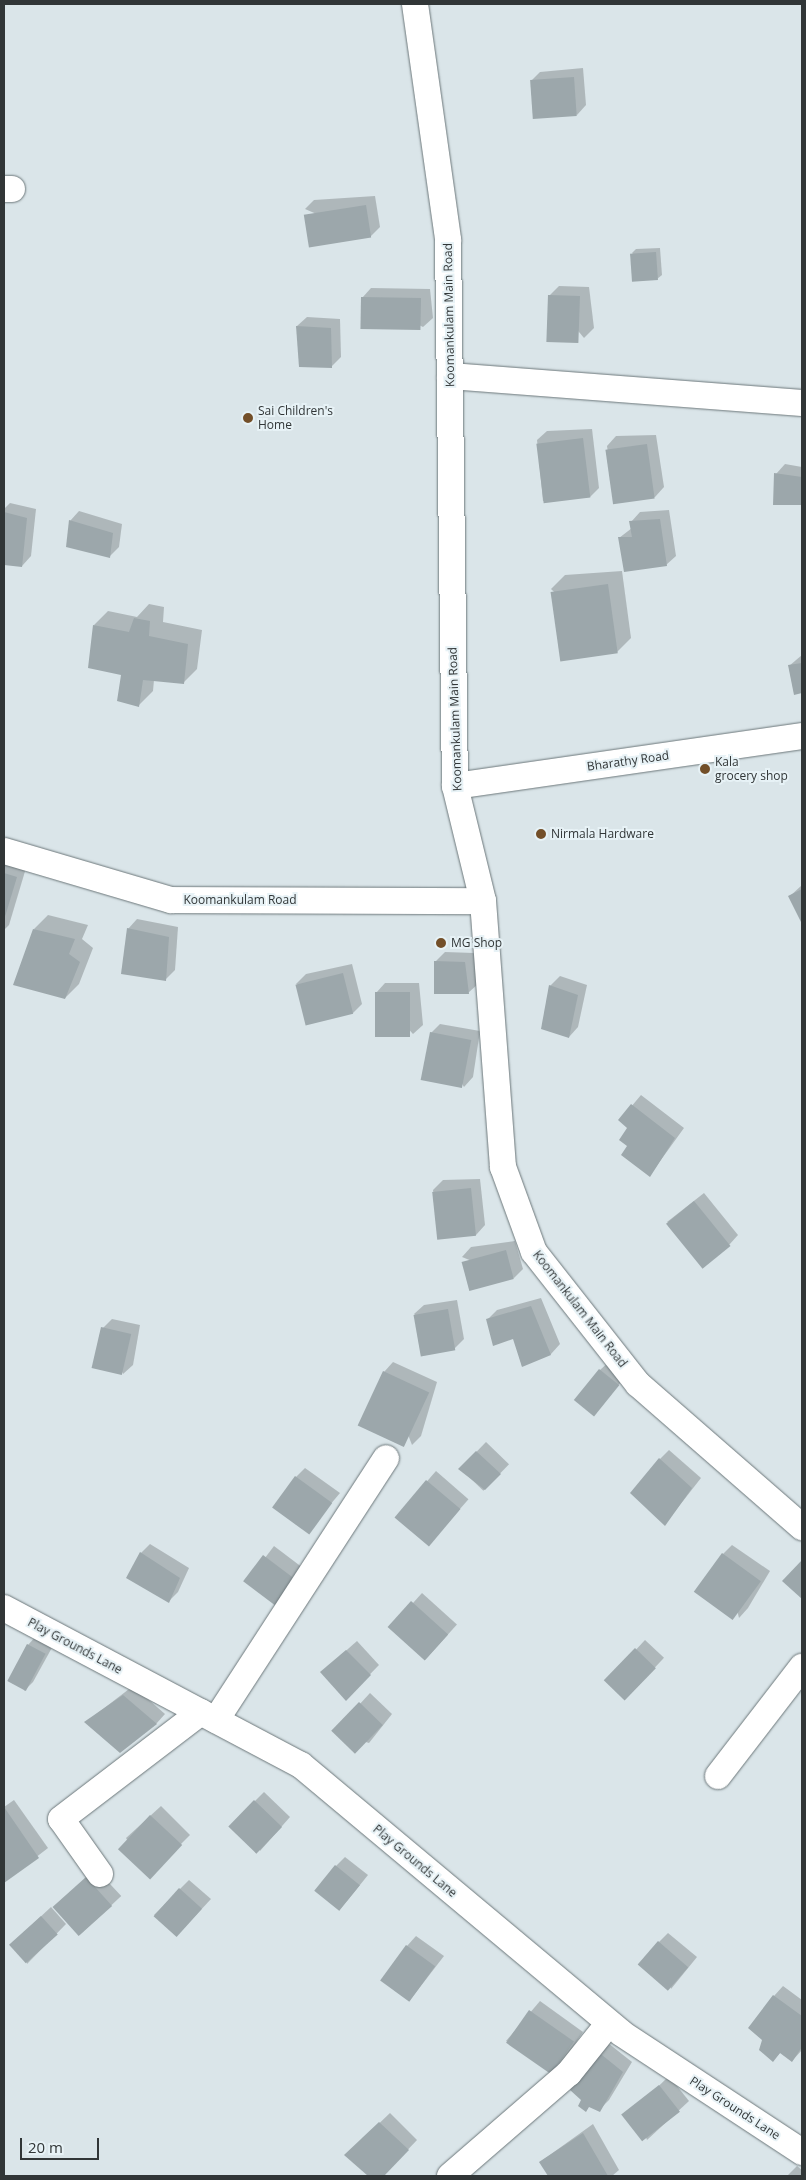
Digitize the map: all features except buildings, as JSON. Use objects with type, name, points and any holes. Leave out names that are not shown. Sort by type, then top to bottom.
[{"type":"street","name":"Koomankulam Main Road","points":[[415,4],[448,240],[455,786],[483,902],[503,1166],[534,1252],[638,1384],[802,1527]]},
{"type":"street","points":[[450,376],[802,403]]},
{"type":"street","name":"Bharathy Road","points":[[455,786],[802,736]]},
{"type":"street","name":"Koomankulam Road","points":[[4,851],[171,900],[483,902]]},
{"type":"street","points":[[100,1874],[61,1819],[208,1716],[386,1458]]},
{"type":"street","name":"Play Grounds Lane","points":[[4,1608],[301,1765],[609,2023],[802,2152]]},
{"type":"street","points":[[718,1776],[802,1667]]},
{"type":"street","points":[[450,2176],[569,2073],[609,2023]]},
{"type":"place","name":"Sai Children's Home","points":[[248,418]]},
{"type":"place","name":"Kala grocery shop","points":[[705,769]]},
{"type":"place","name":"Nirmala Hardware","points":[[541,834]]},
{"type":"place","name":"MG Shop","points":[[441,943]]}]
